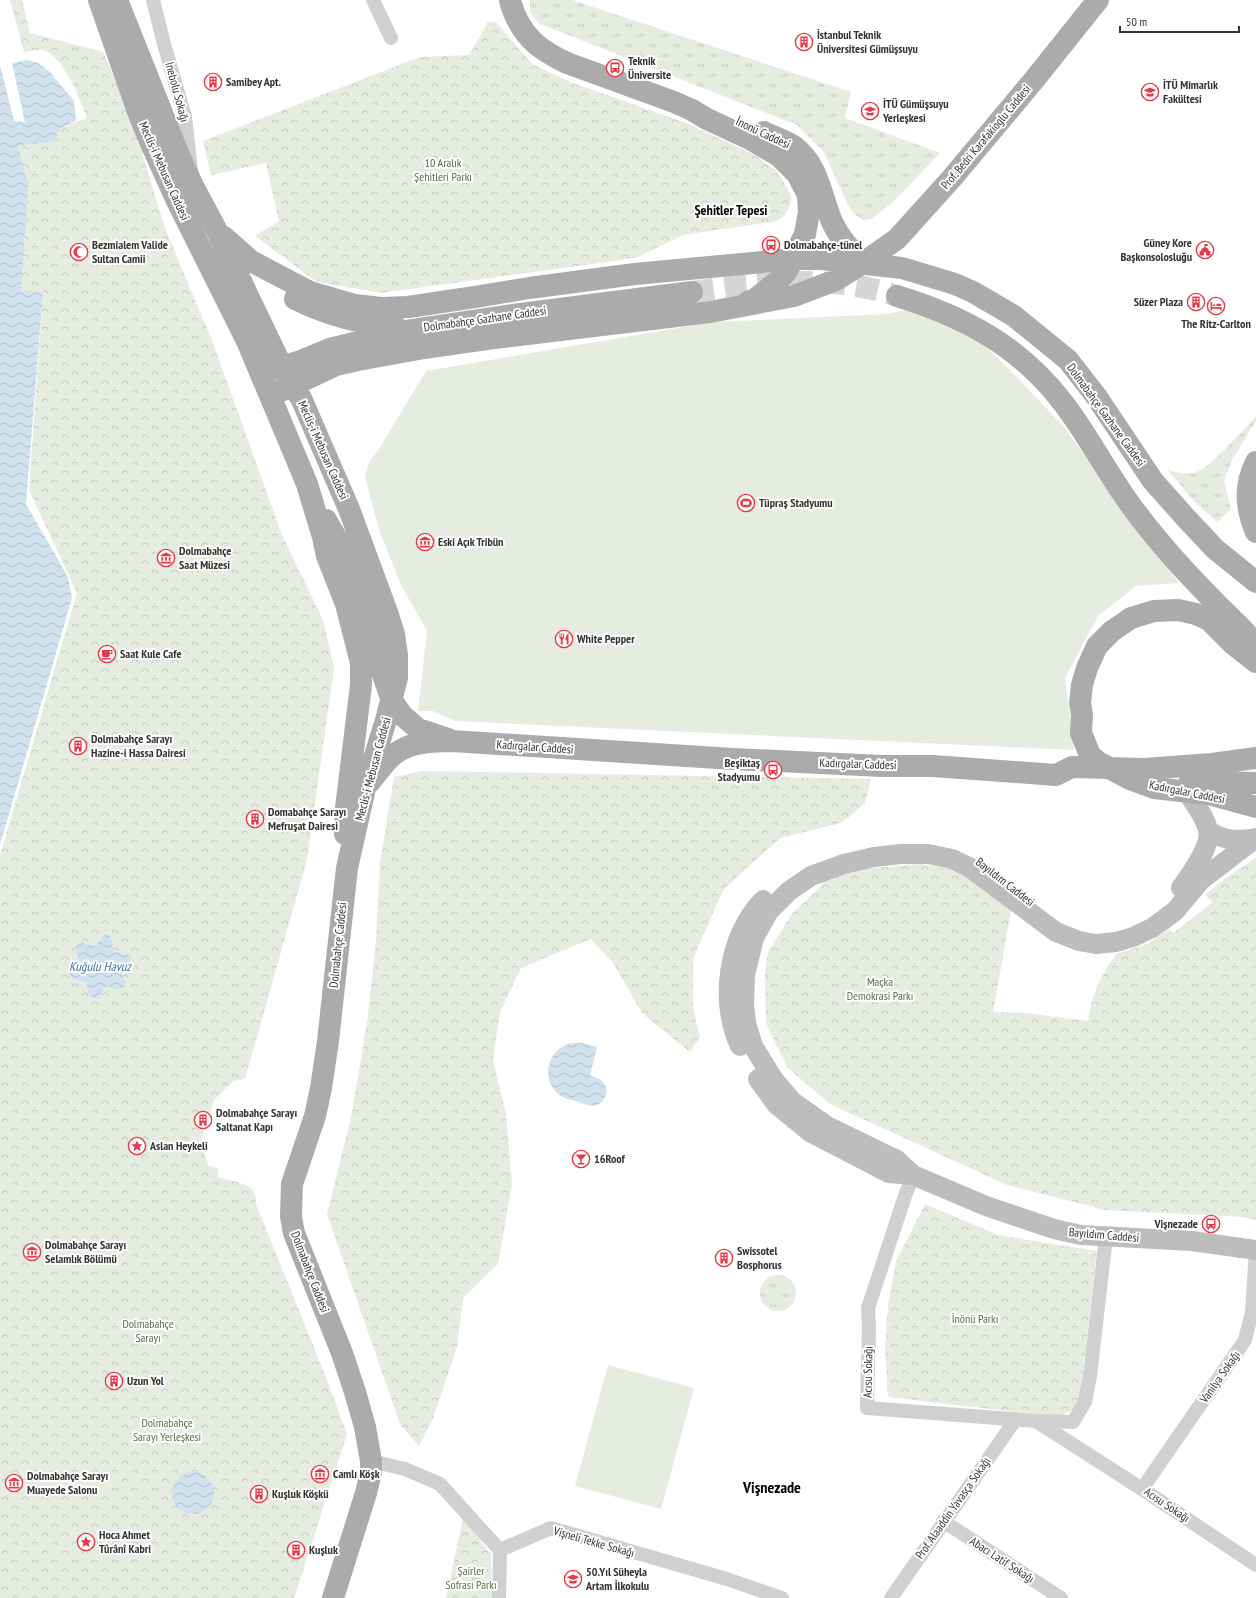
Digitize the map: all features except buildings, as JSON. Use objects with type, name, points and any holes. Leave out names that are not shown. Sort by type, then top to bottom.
[{"type":"main road","name":"Meclis-i Mebusan Caddesi","points":[[99,0],[140,117],[153,148],[177,201],[242,331],[311,495],[323,537],[326,556],[346,604],[360,663],[359,706],[346,808],[347,868]]},
{"type":"main road","name":"Meclis-i Mebusan Caddesi","points":[[117,0],[168,128],[193,186],[217,231],[287,377],[300,398],[349,509],[394,634],[397,655],[397,678],[392,701],[365,788],[347,868]]},
{"type":"main road","name":"İnonü Caddesi","points":[[510,0],[518,20],[528,38],[551,55],[567,63],[692,110],[707,119],[750,139],[779,156],[797,174],[808,196],[809,212],[805,234],[794,259],[787,271],[779,280],[754,300],[737,306]]},
{"type":"main road","name":"Prof. Bedri Karafakioglu Caddesi","points":[[737,306],[794,296],[836,280],[898,240],[958,172],[1098,0]]},
{"type":"main road","name":"İnonü Caddesi","points":[[692,110],[709,111],[727,116],[781,140],[795,148],[807,160],[816,176],[830,215],[838,231],[863,264]]},
{"type":"main road","points":[[217,231],[251,261],[273,285],[282,292],[326,313],[368,323],[419,328]]},
{"type":"main road","name":"Dolmabahçe Gazhane Caddesi","points":[[251,261],[310,292],[355,305],[381,308],[408,307],[529,288],[635,274],[794,259],[821,259],[902,268],[955,284],[973,292],[1028,326],[1068,360],[1081,376],[1153,481],[1185,518],[1215,549],[1256,582]]},
{"type":"main road","name":"Dolmabahçe Gazhane Caddesi","points":[[287,377],[330,349],[393,333],[500,316],[692,292]]},
{"type":"main road","points":[[897,296],[925,304],[966,323],[1013,351],[1031,367],[1051,387],[1065,405],[1126,500],[1161,546],[1194,582],[1256,643]]},
{"type":"main road","points":[[260,373],[287,377],[378,356],[494,338],[710,312],[737,306]]},
{"type":"main road","points":[[270,396],[287,377]]},
{"type":"main road","points":[[1256,462],[1248,488],[1248,504],[1251,521],[1256,532]]},
{"type":"main road","name":"Kadırgalar Caddesi","points":[[311,495],[337,539],[360,592],[372,625],[383,675],[392,701],[402,715],[418,729],[452,741]]},
{"type":"main road","points":[[1256,662],[1233,644],[1209,620],[1196,614],[1178,610],[1154,611],[1131,618],[1112,631],[1097,646],[1087,668],[1082,685],[1080,704],[1082,715],[1081,734],[1090,754],[1098,762],[1108,767],[1144,769],[1212,764],[1256,758]]},
{"type":"main road","name":"Kadırgalar Caddesi","points":[[365,788],[395,754],[403,748],[430,742],[452,741],[741,759],[882,766],[940,766],[1056,775],[1072,767],[1108,767],[1154,788],[1208,794],[1256,808]]},
{"type":"main road","points":[[1139,782],[1169,780],[1256,783]]},
{"type":"main road","points":[[1187,792],[1205,821],[1209,832],[1224,839],[1242,840],[1256,838]]},
{"type":"main road","name":"Bayıldım Caddesi","points":[[913,1175],[889,1173],[810,1132],[777,1105],[754,1074],[735,1034],[730,1016],[729,992],[730,969],[742,928],[759,904],[778,885],[789,877],[801,869],[828,857],[858,848],[886,844],[934,844],[954,849],[976,858],[1050,916],[1071,929],[1085,932],[1106,931],[1124,928],[1141,921],[1164,905],[1181,888],[1196,866],[1204,850],[1209,832]]},
{"type":"main road","name":"Bayıldım Caddesi","points":[[1256,838],[1201,880],[1176,911],[1152,928],[1116,942],[1096,944],[1079,941],[1056,932],[969,867],[952,859],[928,854],[901,854],[874,857],[844,864],[811,876],[789,891],[769,911],[754,938],[745,975],[744,1004],[746,1023],[753,1046],[774,1080],[793,1102],[827,1126],[897,1160],[913,1175],[953,1193],[1018,1218],[1081,1235],[1192,1241],[1256,1250]]},
{"type":"main road","name":"Dolmabahçe Caddesi","points":[[333,1598],[366,1493],[371,1472],[371,1461],[365,1427],[355,1392],[342,1353],[294,1233],[291,1217],[292,1184],[314,1116],[321,1088],[328,1041],[347,868]]},
{"type":"street","name":"Inebolu Sokağı","points":[[153,0],[185,117],[193,186]]},
{"type":"street","points":[[373,0],[391,38]]},
{"type":"street","name":"Acısu Sokağı","points":[[913,1175],[897,1218],[868,1308],[867,1408],[1036,1421],[1073,1422],[1085,1402],[1090,1376],[1106,1237]]},
{"type":"street","name":"Vanilya Sokağı","points":[[1142,1489],[1245,1340],[1252,1312],[1256,1250]]},
{"type":"street","name":"Prof. Alaaddin Yavasça Sokağı","points":[[891,1598],[1016,1419]]},
{"type":"street","name":"Acısu Sokağı","points":[[1036,1421],[1256,1565]]},
{"type":"street","points":[[371,1461],[405,1469],[440,1484],[500,1550],[499,1598]]},
{"type":"street","name":"Abacı Latif Sokağı","points":[[944,1521],[1061,1598]]},
{"type":"street","name":"Vişneli Tekke Sokağı","points":[[500,1550],[551,1528],[727,1579],[782,1598]]},
{"type":"green space","name":"Dolmabahçe Sarayı","points":[[10,0],[22,0],[30,33],[103,52],[147,152],[142,153],[165,228],[213,343],[282,535],[323,620],[334,668],[307,860],[245,1079],[233,1081],[214,1100],[200,1143],[209,1166],[219,1169],[217,1177],[242,1183],[250,1188],[254,1193],[256,1204],[327,1380],[347,1434],[294,1598],[0,1598],[0,855],[77,593],[29,490],[43,292],[21,292],[18,145],[87,118],[70,79],[58,61],[51,54],[43,50],[24,52]]},
{"type":"green space","points":[[530,0],[572,0],[851,92],[845,118],[940,153],[893,202],[871,219],[863,220],[854,214],[848,205],[824,152],[797,125],[540,24],[530,13]]},
{"type":"green space","name":"10 Aralık Şehitleri Parkı","points":[[488,22],[496,22],[532,64],[570,82],[686,123],[753,154],[777,171],[791,195],[791,203],[785,215],[777,221],[683,235],[636,258],[381,293],[317,282],[255,236],[279,221],[266,163],[211,175],[203,141],[420,57],[469,55]]},
{"type":"green space","name":"Tüpraş Stadyumu","points":[[911,309],[974,335],[1017,377],[1064,427],[1179,583],[1136,586],[1098,616],[1065,678],[1074,750],[455,721],[433,711],[418,711],[427,631],[401,585],[379,530],[365,477],[369,462],[379,449],[426,371],[713,322],[887,314]]},
{"type":"green space","points":[[1256,416],[1256,421],[1232,460],[1224,480],[1231,510],[1217,522],[1195,502],[1166,468],[1184,473],[1192,473],[1202,469],[1227,447]]},
{"type":"green space","points":[[422,771],[871,779],[865,803],[848,818],[840,823],[780,838],[723,890],[693,959],[693,1008],[700,1037],[690,1052],[642,1013],[613,963],[591,939],[521,968],[500,1012],[493,1060],[506,1114],[512,1184],[498,1264],[463,1298],[457,1347],[433,1418],[419,1446],[400,1424],[327,1214],[352,1113],[368,1016],[376,942],[380,863],[394,777]]},
{"type":"green space","name":"Maçka Demokrasi Parkı","points":[[1256,858],[1256,1220],[1243,1217],[1105,1210],[1007,1185],[830,1104],[788,1068],[766,1024],[765,973],[768,952],[792,914],[825,882],[860,869],[921,864],[951,869],[977,880],[1011,911],[993,1012],[1025,1013],[1088,1021],[1092,1000],[1097,987],[1116,954],[1147,944],[1169,929],[1173,933],[1213,902],[1205,895],[1227,877]]},
{"type":"green space","name":"İnönü Parkı","points":[[925,1204],[998,1235],[1097,1251],[1079,1407],[1061,1416],[888,1397],[885,1348],[888,1305],[896,1261]]},
{"type":"green space","points":[[782,1275],[791,1280],[795,1286],[795,1300],[791,1306],[782,1311],[774,1311],[765,1306],[761,1300],[760,1289],[765,1280],[771,1276]]},
{"type":"green space","points":[[608,1365],[694,1388],[661,1509],[575,1486]]},
{"type":"green space","name":"Şairler Sofrası Parkı","points":[[463,1518],[491,1554],[492,1598],[446,1598]]},
{"type":"water","points":[[27,60],[38,63],[50,72],[74,101],[76,121],[59,129],[55,141],[18,146],[28,184],[21,291],[43,292],[26,504],[68,577],[72,598],[0,845],[0,65],[14,121],[25,122],[12,63]]},
{"type":"water","name":"Kuğulu Havuz","points":[[108,934],[111,937],[114,952],[129,954],[131,958],[129,963],[120,969],[125,981],[124,987],[118,990],[107,986],[104,988],[99,997],[95,998],[90,996],[86,982],[73,979],[69,975],[79,961],[75,949],[78,943],[96,946],[104,935]]},
{"type":"water","points":[[572,1043],[582,1043],[597,1047],[590,1075],[602,1081],[607,1091],[603,1101],[597,1105],[592,1106],[564,1098],[557,1093],[549,1079],[548,1071],[553,1057],[564,1046]]},
{"type":"water","points":[[193,1472],[208,1478],[214,1493],[208,1508],[193,1514],[178,1508],[172,1493],[178,1478]]},
{"type":"tunnel","points":[[692,292],[769,283],[821,282],[847,284],[897,296]]},
{"type":"place","name":"İstanbul Teknik Üniversitesi Gümüşsuyu","points":[[804,42]]},
{"type":"place","name":"Teknik Üniversite","points":[[615,68]]},
{"type":"place","name":"Samibey Apt.","points":[[213,82]]},
{"type":"place","name":"İTÜ Mimarlık Fakültesi","points":[[1150,92]]},
{"type":"place","name":"İTÜ Gümüşsuyu Yerleşkesi","points":[[870,111]]},
{"type":"place","name":"Dolmabahçe-tünel","points":[[771,245]]},
{"type":"place","name":"Güney Kore Başkonsolosluğu","points":[[1205,250]]},
{"type":"place","name":"Bezmialem Valide Sultan Camii","points":[[79,252]]},
{"type":"place","name":"Süzer Plaza","points":[[1196,302]]},
{"type":"place","name":"The Ritz-Carlton","points":[[1216,306]]},
{"type":"place","name":"Tüpraş Stadyumu","points":[[746,503]]},
{"type":"place","name":"Eski Açık Tribün","points":[[425,542]]},
{"type":"place","name":"Dolmabahçe Saat Müzesi","points":[[166,558]]},
{"type":"place","name":"White Pepper","points":[[564,639]]},
{"type":"place","name":"Saat Kule Cafe","points":[[107,654]]},
{"type":"place","name":"Dolmabahçe Sarayı Hazine-i Hassa Dairesi","points":[[78,746]]},
{"type":"place","name":"Beşiktaş Stadyumu","points":[[773,770]]},
{"type":"place","name":"Domabahçe Sarayı Mefruşat Dairesi","points":[[255,819]]},
{"type":"place","name":"Dolmabahçe Sarayı Saltanat Kapı","points":[[203,1120]]},
{"type":"place","name":"Aslan Heykeli","points":[[137,1146]]},
{"type":"place","name":"16Roof","points":[[581,1159]]},
{"type":"place","name":"Vişnezade","points":[[1211,1224]]},
{"type":"place","name":"Dolmabahçe Sarayı Selamlık Bölümü","points":[[32,1252]]},
{"type":"place","name":"Swissotel Bosphorus","points":[[724,1258]]},
{"type":"place","name":"Uzun Yol","points":[[114,1381]]},
{"type":"place","name":"Camlı Köşk","points":[[320,1474]]},
{"type":"place","name":"Dolmabahçe Sarayı Muayede Salonu","points":[[14,1483]]},
{"type":"place","name":"Kuşluk Köşkü","points":[[259,1494]]},
{"type":"place","name":"Hoca Ahmet Tûrânî Kabri","points":[[86,1542]]},
{"type":"place","name":"Kuşluk","points":[[296,1550]]},
{"type":"place","name":"50.Yıl Süheyla Artam İlkokulu","points":[[573,1579]]},
{"type":"district","name":"Şehitler Tepesi","points":[[731,210]]},
{"type":"district","name":"Vişnezade","points":[[772,1487]]},
{"type":"park label","name":"Dolmabahçe Sarayı Yerleşkesi","points":[[167,1430]]}]
